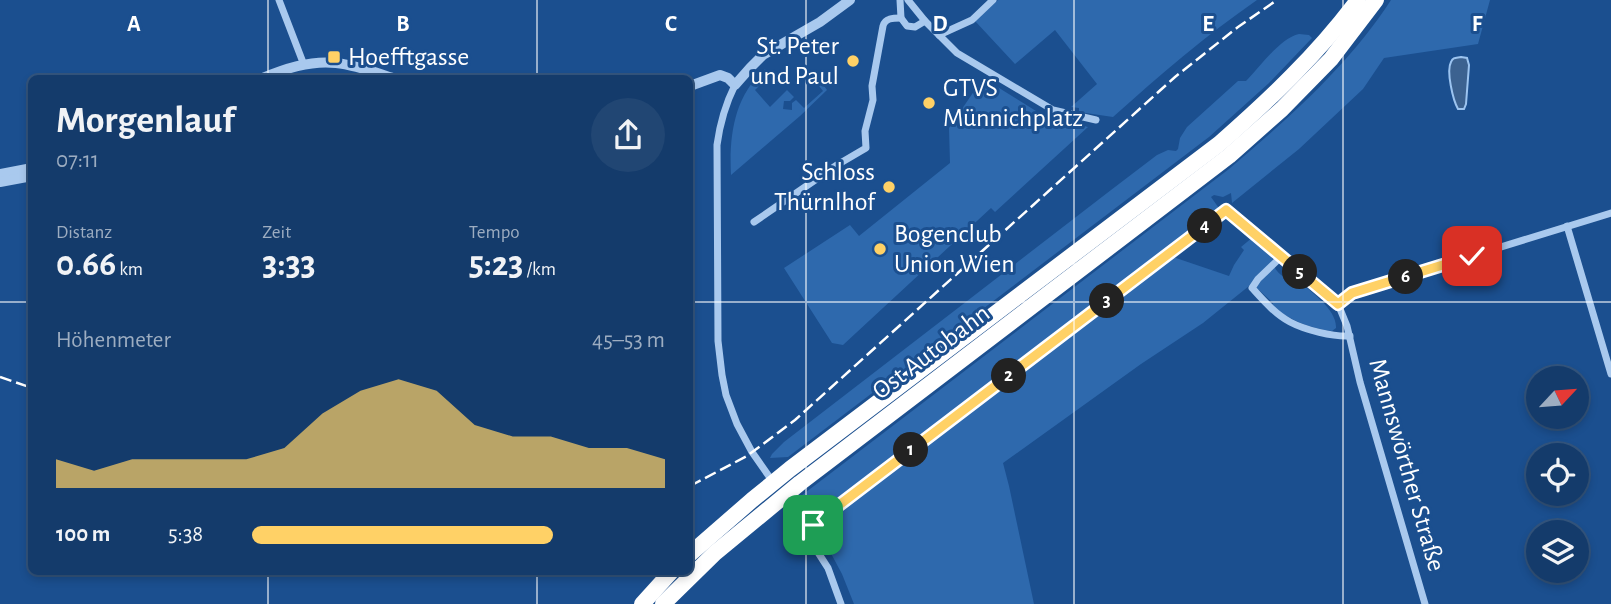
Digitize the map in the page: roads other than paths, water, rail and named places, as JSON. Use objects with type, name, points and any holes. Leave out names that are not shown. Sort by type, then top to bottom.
[{"type":"highway","name":"Ost Autobahn","points":[[693,552],[756,507],[1219,144],[1271,99],[1319,48],[1358,0]]},
{"type":"highway","name":"Ost Autobahn","points":[[795,476],[1229,156],[1282,109],[1331,59],[1376,0]]},
{"type":"highway","name":"Ost Autobahn","points":[[693,575],[756,507]]},
{"type":"highway","points":[[642,604],[668,575]]},
{"type":"highway","name":"Ost Autobahn","points":[[663,604],[693,575]]},
{"type":"street","points":[[279,0],[304,65]]},
{"type":"street","points":[[841,604],[828,568],[744,439],[726,395],[718,341],[718,145],[721,120],[728,99],[750,68],[763,55],[820,22],[850,0]]},
{"type":"street","points":[[900,0],[901,18],[906,26],[920,25],[925,21]]},
{"type":"street","points":[[908,0],[957,53],[1053,110],[1096,121]]},
{"type":"street","points":[[939,35],[972,20],[993,0]]},
{"type":"street","points":[[754,222],[866,148],[865,131],[873,100],[872,86],[883,26],[890,19],[901,18]]},
{"type":"street","points":[[271,75],[304,65],[335,63],[381,75]]},
{"type":"street","points":[[693,85],[720,75],[736,85]]},
{"type":"street","points":[[0,174],[28,169]]},
{"type":"street","points":[[0,182],[28,177]]},
{"type":"street","name":"Mannswörther Straße","points":[[805,531],[1226,210],[1338,304],[1350,337],[1360,382],[1425,604]]},
{"type":"street","points":[[1338,304],[1352,293],[1611,213]]},
{"type":"street","points":[[1567,226],[1611,374]]},
{"type":"street","name":"Mannswörther Straße","points":[[1282,256],[1252,288],[1290,323],[1336,337],[1350,337]]},
{"type":"railway","points":[[693,484],[747,456],[795,420],[1175,77],[1277,0]]},
{"type":"railway","points":[[0,377],[28,387]]},
{"type":"place","name":"Hoefftgasse","points":[[334,57]]},
{"type":"place","name":"St. Peter und Paul","points":[[853,61]]},
{"type":"place","name":"GTVS Münnichplatz","points":[[929,103]]},
{"type":"place","name":"Schloss Thürnlhof","points":[[889,187]]},
{"type":"place","name":"Bogenclub Union Wien","points":[[880,249]]}]
